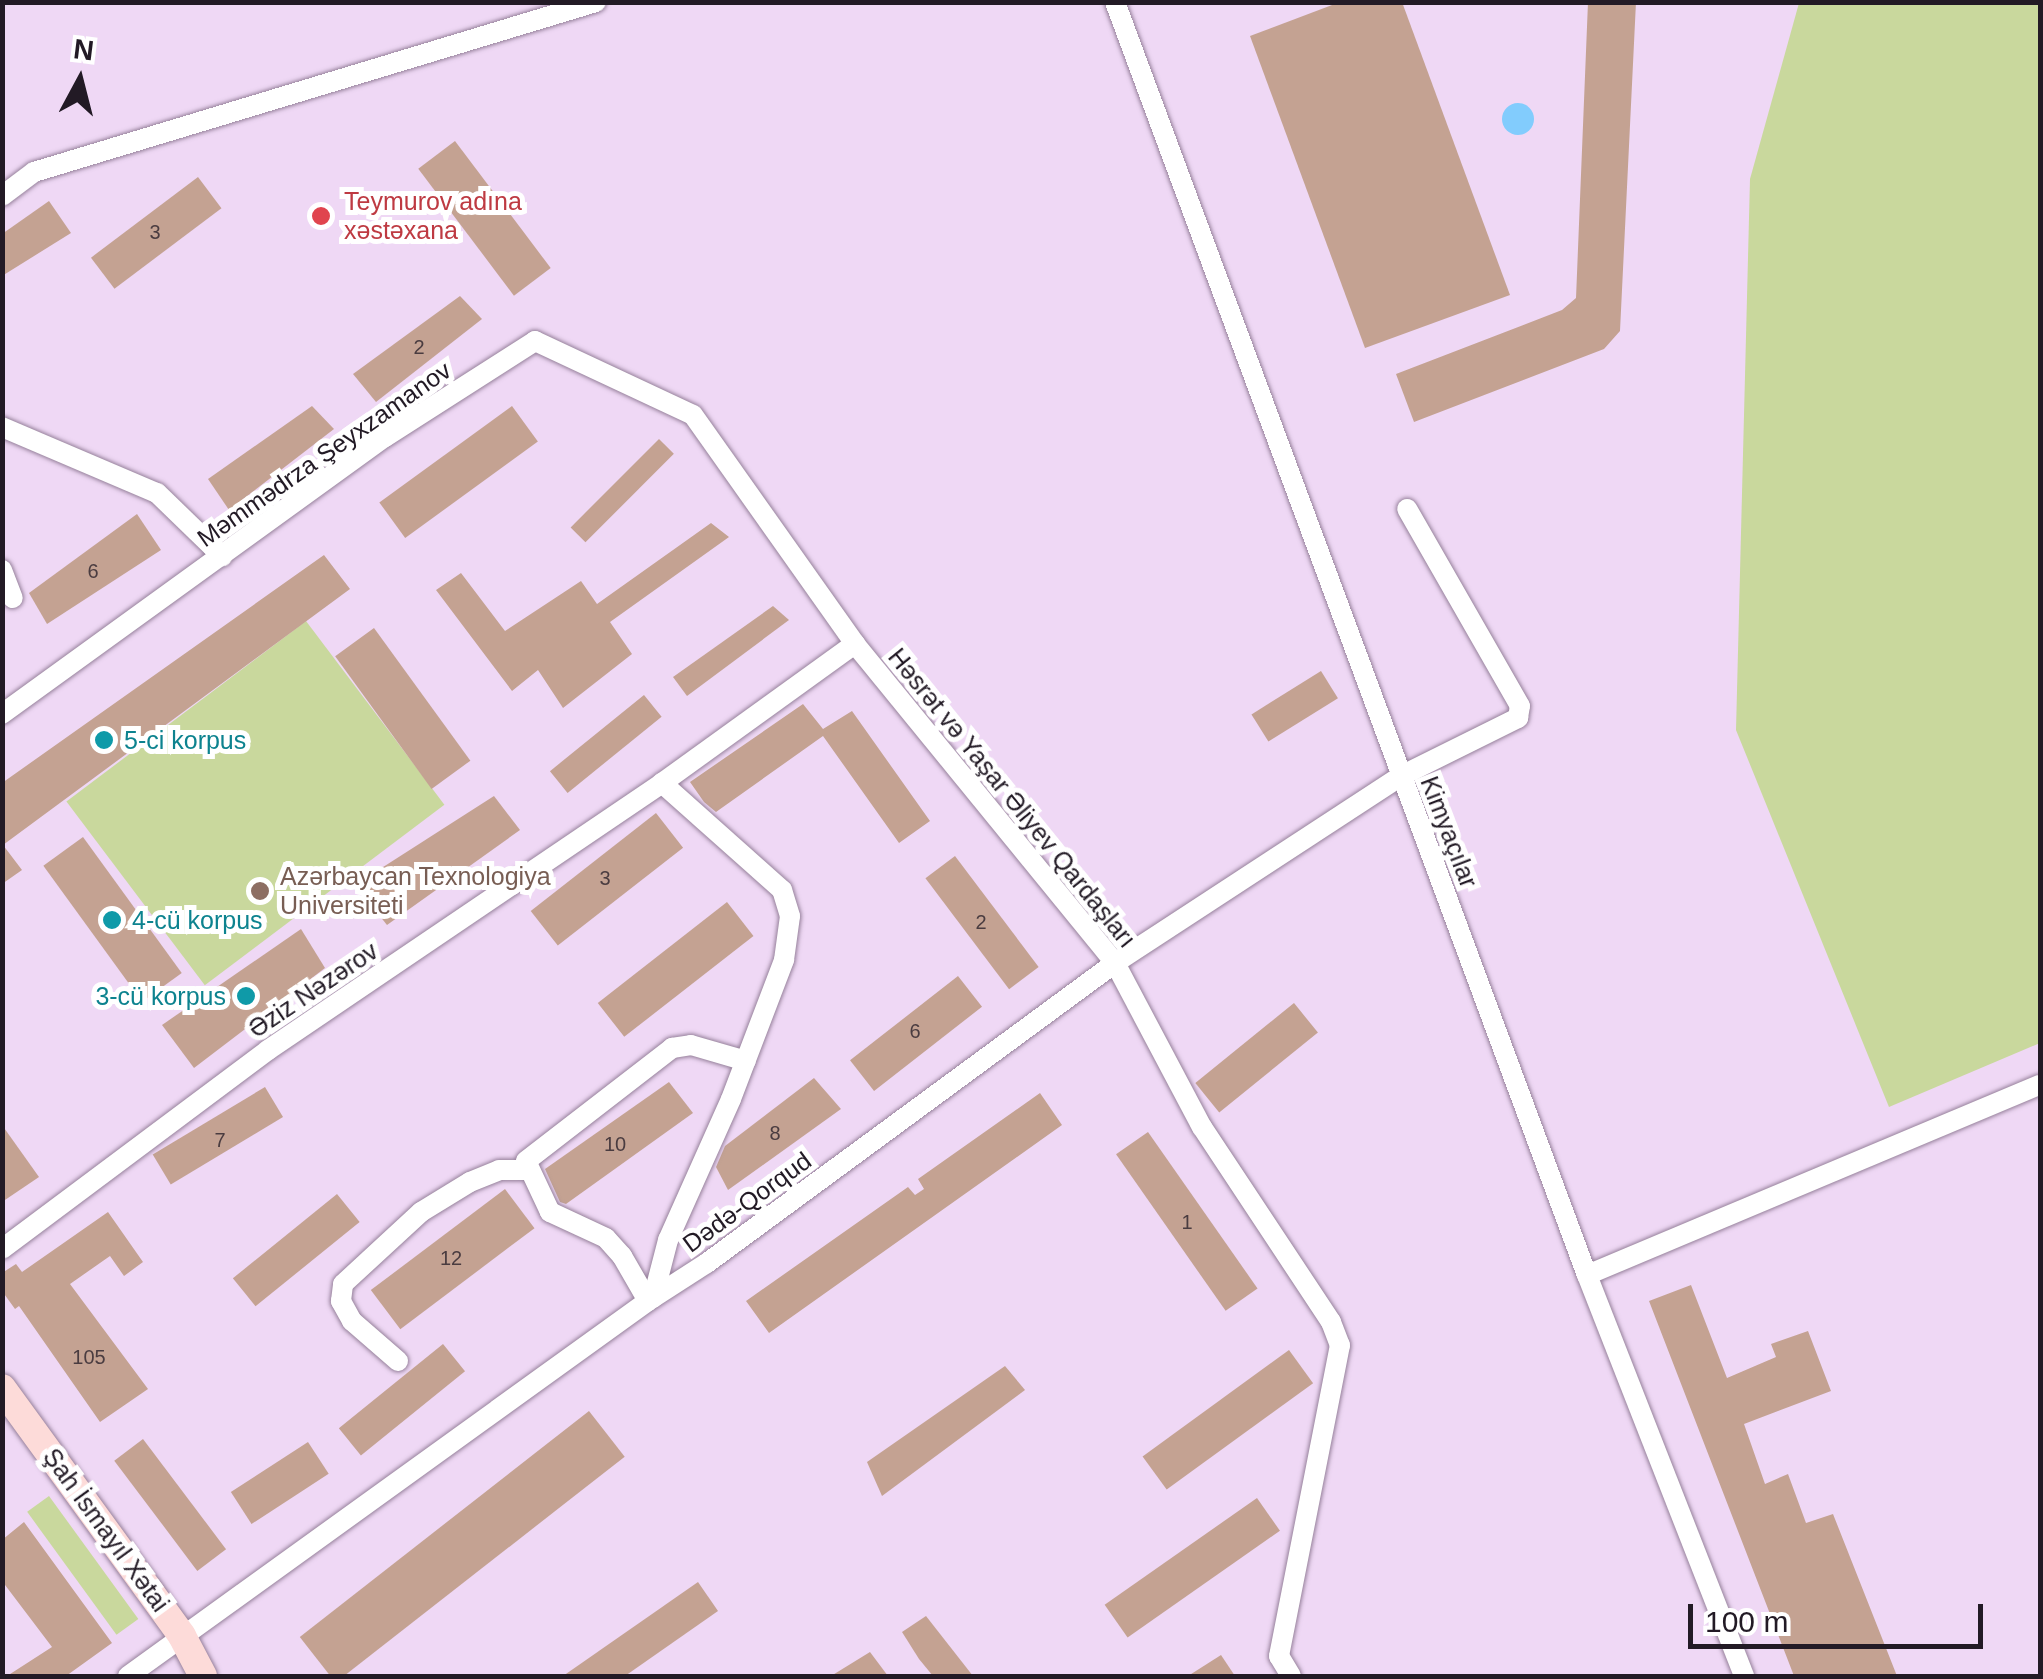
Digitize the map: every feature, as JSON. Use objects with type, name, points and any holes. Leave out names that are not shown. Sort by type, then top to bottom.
[{"type":"main road","name":"Şah İsmayıl Xətai","points":[[2,1388],[182,1636],[203,1676]]},
{"type":"street","points":[[2,196],[34,172],[596,2]]},
{"type":"street","name":"Kimyaçılar","points":[[1116,2],[1588,1275],[1744,1676]]},
{"type":"street","name":"Məmmədrza Şeyxzamanov","points":[[2,714],[386,437],[535,341],[693,415]]},
{"type":"street","name":"Həsrət və Yaşar Əliyev Qardaşları","points":[[693,415],[856,644],[1115,963],[1202,1127],[1331,1322],[1340,1344],[1280,1656],[1291,1676]]},
{"type":"street","points":[[2,427],[157,492],[222,556]]},
{"type":"street","name":"Dədə-Qorqud","points":[[128,1676],[650,1299],[707,1263],[1115,963],[1401,776],[1518,718],[1520,712],[1407,508]]},
{"type":"street","points":[[2,570],[12,598]]},
{"type":"street","name":"Əziz Nəzərov","points":[[2,1249],[268,1050],[662,783],[856,644]]},
{"type":"street","points":[[650,1299],[668,1240],[746,1061],[784,960],[790,916],[782,890],[662,783]]},
{"type":"street","points":[[650,1299],[606,1238],[550,1212],[526,1161],[672,1048],[690,1045],[746,1061]]},
{"type":"street","points":[[1588,1275],[2040,1085]]},
{"type":"street","points":[[398,1361],[352,1321],[340,1301],[343,1284],[438,1202],[500,1170],[527,1170]]},
{"type":"green space","points":[[1799,3],[2040,3],[2040,1043],[1889,1107],[1736,730],[1750,179]]},
{"type":"green space","points":[[306,621],[444,805],[205,985],[66,802]]},
{"type":"green space","points":[[49,1496],[138,1619],[116,1635],[27,1512]]},
{"type":"water","points":[[1518,103],[1529,108],[1534,119],[1529,130],[1518,135],[1507,130],[1502,119],[1507,108]]},
{"type":"building","points":[[1340,2],[1402,2],[1510,295],[1365,348],[1250,36]]},
{"type":"building","points":[[1588,2],[1636,2],[1620,331],[1604,349],[1414,422],[1396,374],[1562,310],[1576,298]]},
{"type":"building","points":[[455,141],[551,268],[514,296],[418,169]]},
{"type":"building","points":[[198,177],[221,208],[114,289],[91,258]]},
{"type":"building","points":[[49,201],[71,233],[2,276],[2,234]]},
{"type":"building","points":[[460,296],[482,319],[376,402],[353,374]]},
{"type":"building","points":[[312,406],[334,429],[229,510],[208,479]]},
{"type":"building","points":[[512,406],[538,442],[405,538],[379,502]]},
{"type":"building","points":[[659,439],[674,454],[585,542],[571,527]]},
{"type":"building","points":[[137,514],[161,550],[47,624],[29,593]]},
{"type":"building","points":[[711,523],[729,537],[610,622],[632,654],[563,708],[538,670],[512,691],[436,590],[461,573],[505,631],[581,581],[597,604]]},
{"type":"building","points":[[324,555],[350,589],[3,845],[22,870],[2,884],[2,783]]},
{"type":"building","points":[[773,606],[789,620],[687,696],[673,677]]},
{"type":"building","points":[[374,628],[470,761],[432,789],[335,656]]},
{"type":"building","points":[[1321,671],[1338,698],[1268,742],[1251,714]]},
{"type":"building","points":[[644,695],[662,717],[568,793],[550,771]]},
{"type":"building","points":[[803,704],[823,729],[852,711],[930,821],[899,843],[823,736],[716,812],[704,802],[690,782]]},
{"type":"building","points":[[494,796],[520,830],[387,925],[355,885]]},
{"type":"building","points":[[656,813],[683,848],[558,946],[531,911]]},
{"type":"building","name":"4-cü korpus","points":[[83,837],[182,973],[142,1002],[43,866]]},
{"type":"building","points":[[955,856],[1039,967],[1009,989],[925,878]]},
{"type":"building","points":[[727,902],[753,936],[624,1037],[598,1003]]},
{"type":"building","name":"3-cü korpus","points":[[301,929],[325,968],[194,1068],[162,1025]]},
{"type":"building","points":[[958,976],[982,1007],[874,1091],[850,1060]]},
{"type":"building","points":[[1294,1003],[1318,1033],[1219,1112],[1195,1083]]},
{"type":"building","points":[[814,1078],[841,1109],[728,1190],[716,1167],[725,1146]]},
{"type":"building","points":[[669,1082],[693,1113],[566,1204],[560,1202],[545,1169]]},
{"type":"building","points":[[265,1087],[283,1117],[171,1184],[153,1154]]},
{"type":"building","points":[[1040,1093],[1062,1125],[769,1333],[746,1301],[908,1187],[915,1195],[924,1189],[918,1179]]},
{"type":"building","points":[[2,1125],[39,1177],[2,1202]]},
{"type":"building","points":[[1148,1132],[1258,1288],[1226,1311],[1116,1154]]},
{"type":"building","points":[[505,1189],[534,1228],[400,1329],[371,1290]]},
{"type":"building","points":[[337,1194],[360,1222],[256,1306],[233,1278]]},
{"type":"building","points":[[108,1212],[143,1262],[124,1276],[110,1256],[70,1284],[148,1389],[100,1422],[19,1306],[15,1309],[2,1291],[2,1273],[16,1264],[22,1272]]},
{"type":"building","points":[[1691,1285],[1727,1378],[1776,1357],[1771,1344],[1808,1331],[1831,1391],[1744,1424],[1765,1484],[1788,1474],[1806,1523],[1833,1514],[1897,1676],[1794,1676],[1649,1301]]},
{"type":"building","points":[[443,1344],[465,1371],[361,1456],[339,1428]]},
{"type":"building","points":[[1289,1350],[1313,1383],[1167,1490],[1143,1456]]},
{"type":"building","points":[[1005,1366],[1025,1390],[882,1496],[867,1462]]},
{"type":"building","points":[[589,1411],[625,1457],[344,1676],[330,1676],[300,1637]]},
{"type":"building","points":[[143,1439],[226,1549],[197,1571],[114,1461]]},
{"type":"building","points":[[308,1442],[329,1474],[252,1524],[231,1492]]},
{"type":"building","points":[[1257,1498],[1280,1531],[1128,1637],[1105,1605]]},
{"type":"building","points":[[24,1522],[112,1643],[66,1676],[7,1676],[52,1647],[2,1581],[2,1540]]},
{"type":"building","points":[[698,1582],[718,1611],[625,1676],[563,1676]]},
{"type":"building","points":[[926,1616],[973,1676],[933,1676],[919,1659],[902,1632]]},
{"type":"building","points":[[870,1652],[888,1676],[831,1676]]},
{"type":"building","points":[[1221,1655],[1235,1676],[1188,1676]]},
{"type":"place","name":"Teymurov adına xəstəxana","points":[[321,216]]},
{"type":"place","name":"5-ci korpus","points":[[104,740]]},
{"type":"place","name":"Azərbaycan Texnologiya Universiteti","points":[[260,891]]},
{"type":"place","name":"4-cü korpus","points":[[112,920]]},
{"type":"place","name":"3-cü korpus","points":[[246,996]]}]
